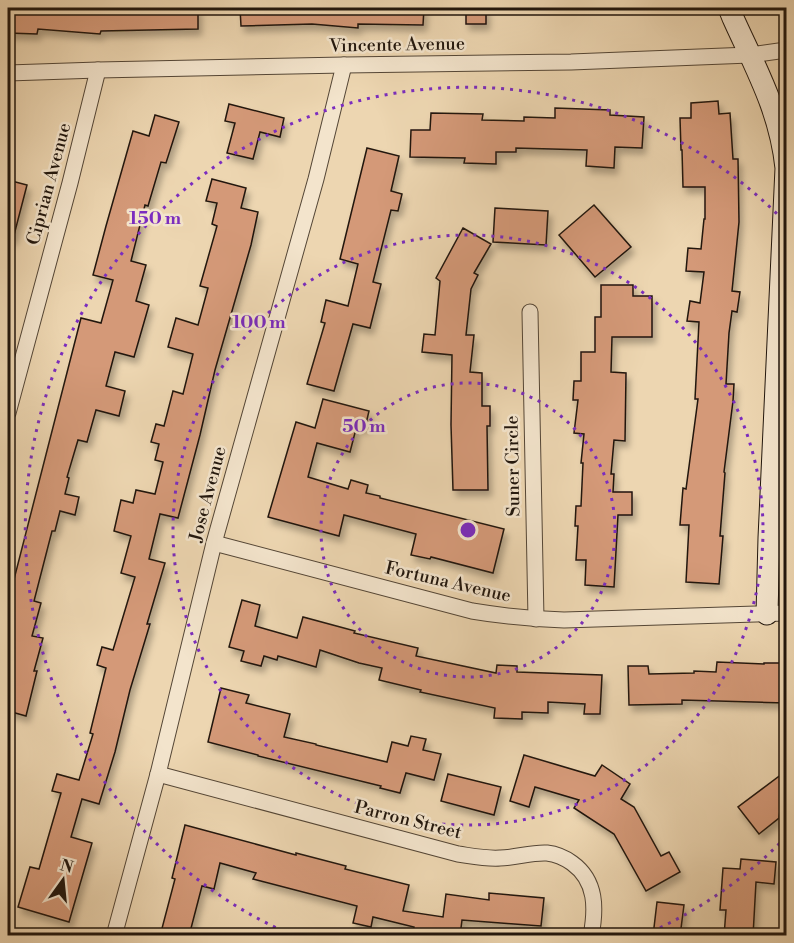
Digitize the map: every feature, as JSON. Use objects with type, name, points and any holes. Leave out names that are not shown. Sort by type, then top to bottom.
[{"type":"street","points":[[729,8],[768,93],[778,122],[786,168],[769,538],[777,614]]},
{"type":"street","name":"Vincente Avenue","points":[[8,73],[570,62],[750,55],[786,50]]},
{"type":"street","name":"Jose Avenue","points":[[114,936],[158,774],[214,543],[316,179],[344,65]]},
{"type":"street","name":"Ciprian Avenue","points":[[8,413],[98,70]]},
{"type":"street","name":"Suner Circle","points":[[530,312],[536,619]]},
{"type":"street","name":"Fortuna Avenue","points":[[214,543],[472,611],[564,620],[777,614]]},
{"type":"street","name":"Parron Street","points":[[158,774],[458,854],[499,858],[547,853],[562,857],[577,867],[590,884],[595,906],[591,936]]},
{"type":"building","points":[[8,8],[198,8],[198,29],[101,31],[100,34],[38,29],[37,34],[8,33]]},
{"type":"building","points":[[240,8],[424,8],[423,25],[358,24],[358,28],[312,24],[241,26]]},
{"type":"building","points":[[466,8],[486,8],[486,24],[466,24]]},
{"type":"building","points":[[718,101],[719,114],[730,113],[733,159],[738,159],[739,222],[732,291],[740,292],[737,312],[732,311],[729,333],[726,384],[734,384],[724,472],[720,536],[723,536],[719,584],[686,582],[689,525],[680,525],[683,488],[686,489],[698,399],[695,399],[699,322],[687,321],[690,301],[700,303],[704,272],[686,271],[688,248],[701,249],[705,219],[705,187],[683,187],[680,118],[691,118],[691,103]]},
{"type":"building","points":[[229,104],[284,118],[280,137],[260,132],[253,159],[227,153],[235,123],[225,121]]},
{"type":"building","points":[[555,108],[610,110],[610,115],[644,117],[642,148],[615,147],[614,168],[586,166],[587,150],[516,148],[516,152],[496,152],[496,164],[464,163],[465,158],[410,157],[411,130],[430,130],[431,113],[483,114],[482,120],[524,121],[524,117],[555,118]]},
{"type":"building","points":[[155,115],[179,122],[166,163],[161,162],[148,206],[145,205],[131,261],[146,265],[136,301],[149,305],[134,357],[115,352],[106,386],[125,391],[119,416],[96,410],[87,442],[78,440],[67,477],[69,478],[65,494],[79,497],[75,515],[60,511],[55,531],[52,531],[34,601],[41,603],[32,636],[43,638],[26,716],[8,711],[8,670],[12,651],[8,649],[8,594],[10,595],[81,318],[101,323],[113,280],[93,275],[133,131],[149,136]]},
{"type":"building","points":[[367,148],[399,156],[391,191],[402,194],[398,211],[391,210],[373,282],[381,284],[370,328],[353,324],[334,391],[307,384],[325,323],[321,322],[326,300],[348,306],[358,264],[340,259]]},
{"type":"building","points":[[212,179],[246,188],[241,208],[258,212],[178,518],[160,514],[149,559],[165,563],[147,624],[150,624],[130,690],[115,752],[99,804],[82,799],[71,837],[92,843],[69,922],[18,907],[30,867],[39,869],[61,793],[52,791],[57,774],[79,780],[93,734],[90,733],[106,668],[97,665],[102,647],[113,650],[135,577],[121,573],[131,536],[114,531],[121,500],[133,503],[136,490],[155,494],[163,462],[155,460],[159,444],[151,442],[156,424],[164,426],[173,391],[183,394],[193,354],[168,347],[176,318],[198,325],[208,288],[200,286],[217,226],[212,224],[217,203],[206,201]]},
{"type":"building","points":[[8,180],[27,185],[13,239],[8,239]]},
{"type":"building","points":[[594,205],[631,247],[595,277],[559,235]]},
{"type":"building","points":[[495,208],[548,211],[546,245],[493,242]]},
{"type":"building","points":[[463,228],[491,244],[474,273],[478,275],[471,289],[466,335],[474,335],[470,372],[482,373],[482,406],[490,406],[490,426],[487,426],[488,490],[453,490],[452,355],[422,352],[424,334],[435,335],[440,281],[436,278]]},
{"type":"building","points":[[601,285],[633,285],[633,296],[652,296],[652,337],[612,337],[611,372],[626,373],[625,441],[614,440],[611,474],[614,474],[613,492],[632,492],[632,515],[618,515],[614,587],[585,585],[586,560],[576,560],[578,526],[575,526],[576,506],[581,506],[584,434],[574,433],[578,400],[573,400],[574,381],[581,381],[581,352],[595,352],[595,317],[601,317]]},
{"type":"building","points":[[323,399],[369,411],[365,428],[357,425],[350,452],[317,443],[308,477],[348,489],[351,480],[368,485],[366,493],[380,496],[380,498],[504,529],[493,573],[431,557],[430,559],[411,555],[416,534],[344,515],[339,536],[268,517],[296,422],[315,428]]},
{"type":"building","points":[[242,600],[260,605],[255,626],[297,638],[303,617],[355,631],[354,633],[418,648],[416,656],[496,673],[497,665],[517,666],[517,672],[602,675],[600,714],[584,714],[585,704],[548,702],[548,713],[522,712],[522,719],[494,718],[495,708],[420,692],[421,690],[379,680],[382,668],[320,650],[316,667],[278,656],[277,660],[264,656],[261,666],[241,661],[244,651],[229,647]]},
{"type":"building","points":[[717,662],[784,663],[786,703],[682,700],[682,704],[629,705],[628,666],[648,666],[649,674],[694,673],[694,671],[716,672]]},
{"type":"building","points":[[221,688],[249,695],[246,703],[290,714],[284,737],[316,745],[387,762],[392,742],[408,746],[411,736],[426,739],[423,750],[441,754],[434,780],[406,773],[400,793],[380,788],[381,786],[208,742]]},
{"type":"building","points":[[524,755],[595,776],[602,765],[630,784],[621,799],[634,807],[661,856],[669,852],[680,872],[646,891],[614,834],[574,808],[579,800],[535,787],[529,807],[510,801]]},
{"type":"building","points":[[786,771],[786,818],[780,810],[779,818],[759,834],[738,807]]},
{"type":"building","points":[[448,774],[501,787],[494,815],[441,801]]},
{"type":"building","points":[[185,825],[346,866],[345,869],[409,885],[403,911],[443,917],[446,894],[489,900],[489,893],[544,898],[541,926],[462,920],[460,936],[412,936],[414,927],[373,917],[371,927],[353,923],[357,906],[253,879],[256,873],[220,863],[214,889],[202,886],[189,936],[160,936],[175,879],[172,878]]},
{"type":"building","points":[[741,859],[776,862],[774,884],[756,882],[753,936],[724,936],[726,910],[720,910],[723,868],[740,869]]},
{"type":"building","points":[[657,902],[684,905],[680,936],[653,936]]}]
